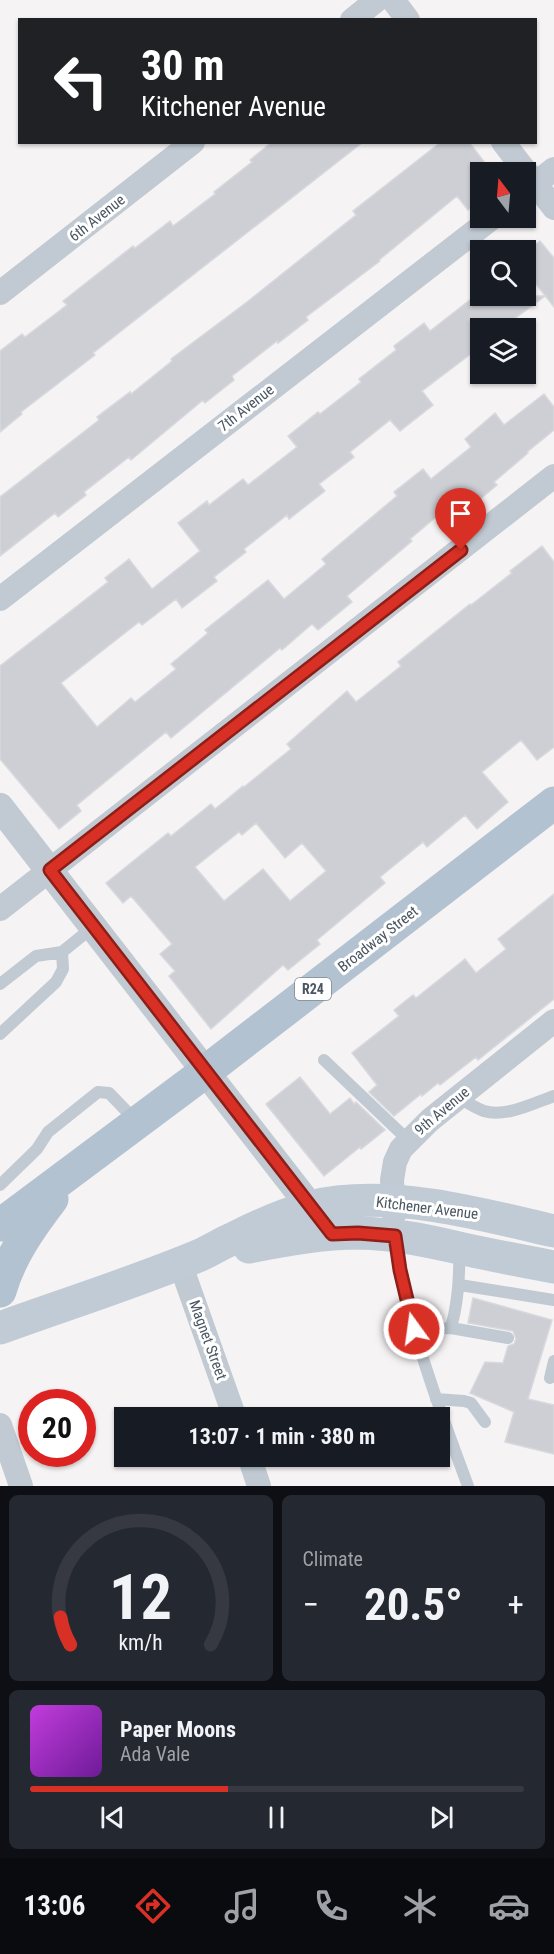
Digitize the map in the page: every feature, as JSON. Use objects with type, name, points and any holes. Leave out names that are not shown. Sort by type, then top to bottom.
[{"type":"main road","name":"Broadway Street","points":[[0,1225],[205,1072],[554,803]]},
{"type":"main road","name":"R24","points":[[0,1292],[4,1276],[16,1250],[32,1224],[71,1173]]},
{"type":"main road","name":"Kitchener Avenue","points":[[0,1328],[190,1259],[262,1225],[311,1208],[351,1201],[392,1201],[436,1206],[554,1231]]},
{"type":"main road","name":"Kitchener Avenue","points":[[190,1259],[286,1240],[358,1233],[424,1239],[554,1267]]},
{"type":"street","points":[[354,18],[377,0]]},
{"type":"street","points":[[393,0],[406,18]]},
{"type":"street","name":"6th Avenue","points":[[0,293],[190,144]]},
{"type":"street","points":[[505,144],[538,182],[554,208]]},
{"type":"street","name":"7th Avenue","points":[[0,599],[479,228]]},
{"type":"street","points":[[0,909],[554,476]]},
{"type":"street","points":[[0,807],[332,1234]]},
{"type":"street","name":"9th Avenue","points":[[395,1236],[392,1180],[395,1162],[401,1149],[430,1120],[554,1021]]},
{"type":"street","name":"Magnet Street","points":[[190,1259],[232,1407]]},
{"type":"street","points":[[0,1425],[21,1486]]},
{"type":"street","points":[[253,1467],[259,1486]]},
{"type":"lane","points":[[0,984],[36,956],[62,952],[93,927]]},
{"type":"lane","points":[[0,1034],[56,982],[63,969],[62,952]]},
{"type":"lane","points":[[324,1060],[408,1140]]},
{"type":"lane","points":[[0,1185],[37,1149],[48,1132],[98,1092],[109,1093],[138,1122]]},
{"type":"lane","points":[[458,1097],[484,1111],[494,1112],[509,1111],[554,1096]]},
{"type":"lane","points":[[395,1236],[400,1270],[414,1329],[436,1399],[468,1486]]},
{"type":"lane","points":[[451,1328],[460,1284],[459,1248]]},
{"type":"lane","points":[[460,1284],[554,1300]]},
{"type":"lane","points":[[414,1329],[451,1328],[508,1338]]},
{"type":"lane","points":[[550,1378],[554,1361]]},
{"type":"lane","points":[[436,1399],[471,1403],[485,1422]]},
{"type":"building","points":[[270,144],[360,144],[93,353],[95,355],[21,412],[22,414],[0,432],[0,351],[22,334],[25,337],[67,305],[63,301],[133,246],[135,248],[170,221],[173,226],[215,194],[214,192],[252,162],[250,160]]},
{"type":"building","points":[[438,144],[471,144],[484,162],[470,162],[470,208],[468,210],[457,196],[380,261],[306,317],[308,320],[232,376],[234,380],[205,403],[203,400],[131,460],[129,457],[84,492],[86,495],[58,517],[55,513],[0,556],[0,497],[99,420],[97,417],[130,392],[131,394],[172,361],[171,359],[356,215],[353,211]]},
{"type":"building","points":[[540,241],[554,258],[554,307],[536,284],[536,244]]},
{"type":"building","points":[[536,296],[545,296],[536,303]]},
{"type":"building","points":[[470,300],[470,306],[532,306],[515,318],[470,318],[470,355],[422,391],[433,405],[400,431],[390,420],[350,452],[354,457],[319,484],[325,491],[289,519],[287,515],[244,549],[246,552],[214,577],[217,581],[182,608],[176,599],[142,625],[139,622],[61,683],[97,727],[131,698],[135,702],[176,669],[171,664],[208,633],[205,630],[268,580],[284,599],[326,564],[322,559],[397,496],[394,492],[423,469],[431,479],[471,447],[465,439],[495,413],[504,425],[544,394],[554,407],[554,430],[494,482],[497,485],[466,511],[456,500],[347,596],[352,602],[318,630],[312,624],[171,738],[166,732],[77,805],[81,811],[59,829],[0,759],[0,666],[108,582],[105,578],[129,559],[152,589],[200,551],[178,523],[207,501],[209,505],[243,479],[248,485],[297,447],[288,436],[361,382],[359,379],[396,350],[394,346],[424,323],[430,331]]},
{"type":"building","points":[[542,546],[554,562],[554,747],[537,760],[521,740],[482,772],[508,802],[477,829],[465,815],[427,847],[423,842],[380,877],[385,883],[317,940],[320,944],[288,970],[283,965],[211,1029],[169,976],[175,971],[160,954],[172,944],[131,896],[123,903],[106,883],[168,833],[171,836],[211,804],[215,809],[244,787],[291,749],[287,744],[347,691],[356,702],[401,666],[398,662],[512,573],[510,571]],"holes":[[[256,823],[285,858],[302,843],[326,871],[290,901],[263,869],[224,901],[195,867],[239,832],[242,835]]]},
{"type":"building","points":[[554,894],[554,999],[478,1060],[476,1057],[440,1085],[438,1083],[422,1096],[421,1094],[394,1116],[369,1092],[377,1085],[352,1053],[399,1016],[394,1010],[413,995],[416,998],[465,959],[476,973],[506,949],[498,939]]},
{"type":"building","points":[[300,1077],[330,1114],[350,1098],[385,1130],[324,1176],[266,1104]]},
{"type":"building","points":[[473,1298],[552,1320],[528,1399],[554,1405],[554,1454],[505,1442],[514,1412],[470,1393],[485,1362],[503,1363],[508,1346],[514,1344],[516,1339],[513,1331],[468,1323]]},
{"type":"route","points":[[414,1329],[400,1270],[395,1236],[358,1233],[332,1234],[50,870],[461,550]]}]
